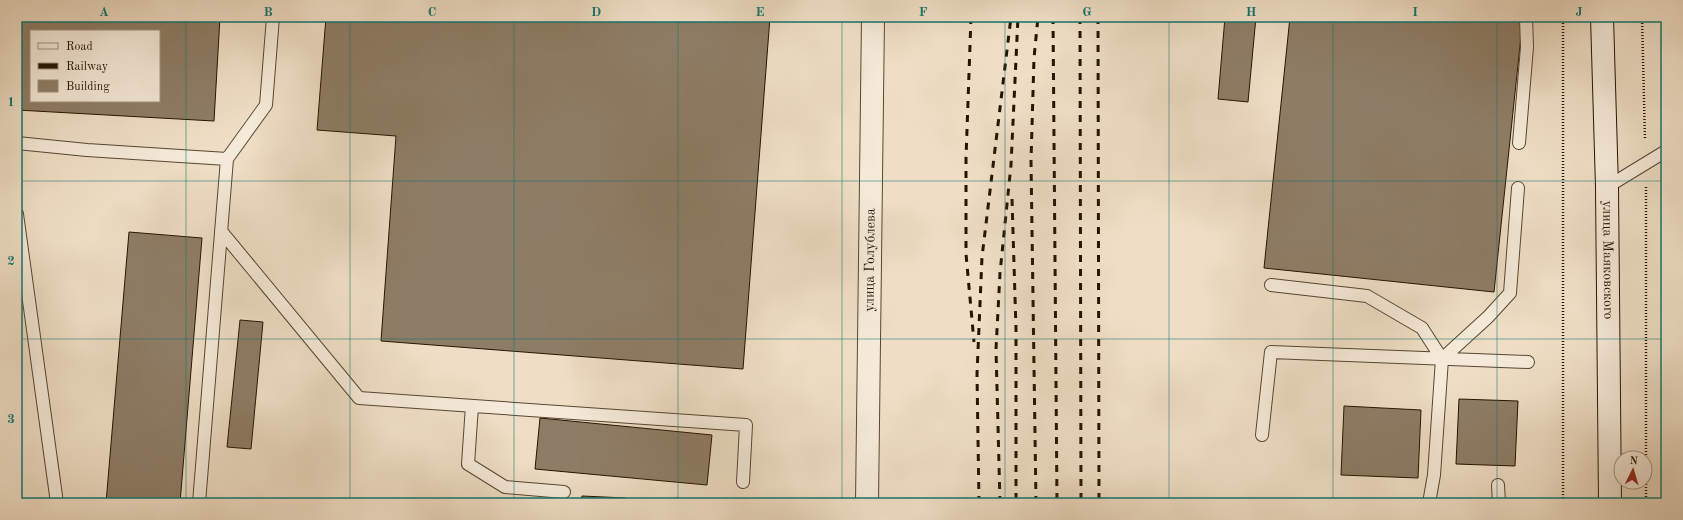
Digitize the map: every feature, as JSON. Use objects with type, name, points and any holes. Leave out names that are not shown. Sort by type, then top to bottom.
[{"type":"main road","name":"улица Голублева","points":[[867,503],[873,17]]},
{"type":"main road","name":"улица Маяковского","points":[[1602,17],[1607,187],[1610,503]]},
{"type":"lane","points":[[199,503],[227,158],[266,105],[273,17]]},
{"type":"lane","points":[[1519,143],[1527,47],[1526,17]]},
{"type":"lane","points":[[17,143],[87,150],[227,158]]},
{"type":"lane","points":[[1607,187],[1666,151]]},
{"type":"lane","points":[[1442,359],[1488,318],[1510,293],[1518,188]]},
{"type":"lane","points":[[17,214],[57,503]]},
{"type":"lane","points":[[221,231],[359,398],[746,425],[743,482]]},
{"type":"lane","points":[[1271,285],[1367,296],[1422,328],[1442,359],[1434,475],[1429,503]]},
{"type":"lane","points":[[1262,435],[1271,352],[1528,362]]},
{"type":"lane","points":[[472,406],[468,464],[505,487],[564,492]]},
{"type":"lane","points":[[1498,485],[1499,503]]},
{"type":"path","points":[[1563,17],[1563,503]]},
{"type":"path","points":[[1642,17],[1646,163],[1646,503]]},
{"type":"building","points":[[17,17],[220,17],[214,121],[17,110]]},
{"type":"building","points":[[326,17],[770,17],[743,369],[381,341],[396,136],[317,130]]},
{"type":"building","points":[[1225,17],[1256,17],[1248,102],[1218,99]]},
{"type":"building","points":[[1290,17],[1523,17],[1494,292],[1264,268]]},
{"type":"building","points":[[129,232],[202,238],[180,503],[106,503]]},
{"type":"building","points":[[240,320],[263,322],[251,449],[227,447]]},
{"type":"building","points":[[1459,399],[1518,401],[1515,466],[1456,464]]},
{"type":"building","points":[[1344,406],[1421,410],[1418,478],[1341,475]]},
{"type":"building","points":[[540,418],[712,435],[707,485],[535,469]]},
{"type":"building","points":[[582,496],[626,498],[626,503],[581,503]]},
{"type":"building","points":[[674,498],[724,502],[724,503],[673,503]]},
{"type":"railway","points":[[971,17],[966,158],[966,254],[974,342]]},
{"type":"railway","points":[[979,503],[977,374],[982,257],[1011,17]]},
{"type":"railway","points":[[1000,503],[996,349],[1000,273],[1011,165],[1018,17]]},
{"type":"railway","points":[[1036,503],[1031,161],[1034,58],[1038,17]]},
{"type":"railway","points":[[1053,17],[1057,503]]},
{"type":"railway","points":[[1080,17],[1081,503]]},
{"type":"railway","points":[[1098,17],[1099,503]]},
{"type":"railway","points":[[1012,199],[1016,329],[1016,503]]}]
